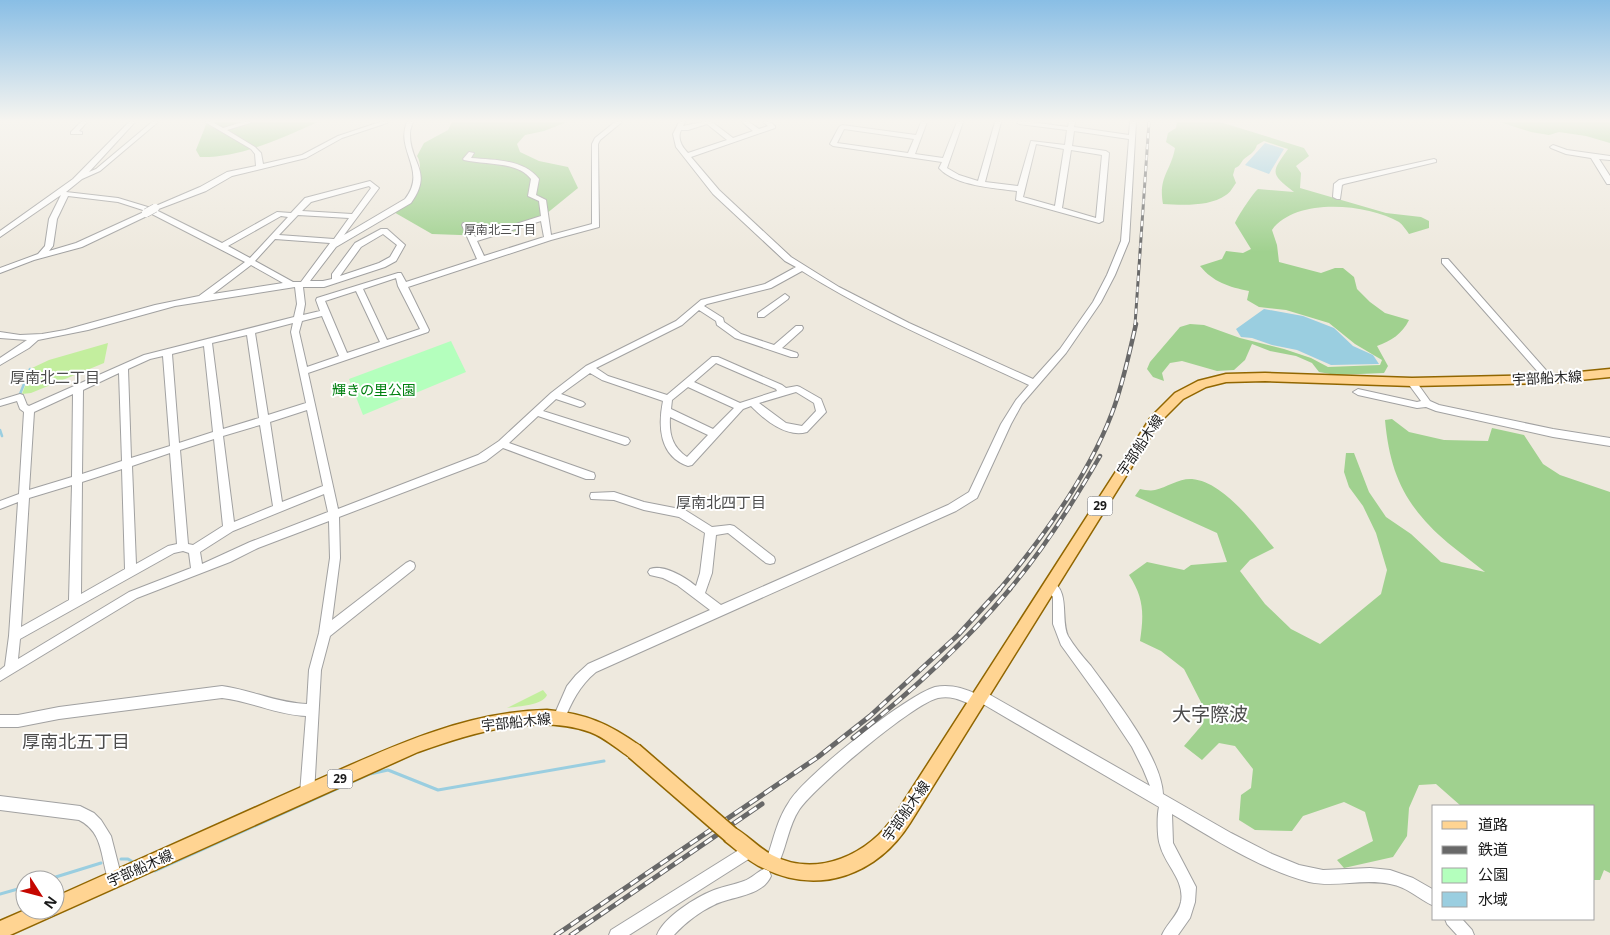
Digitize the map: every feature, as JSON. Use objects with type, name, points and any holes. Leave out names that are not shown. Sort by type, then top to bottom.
[{"type":"main road","name":"宇部船木線","points":[[65,902],[415,745],[447,733],[514,720],[559,718],[592,726],[614,736],[634,750],[731,835],[750,850],[776,865],[790,870],[810,872],[845,867],[858,862],[880,847],[893,833],[980,699],[1155,420],[1179,396],[1214,381],[1243,377],[1412,382],[1549,379],[1610,373]]},
{"type":"main road","points":[[0,930],[23,920]]},
{"type":"street","points":[[0,235],[62,194],[91,166]]},
{"type":"street","points":[[76,181],[103,166]]},
{"type":"street","points":[[0,271],[18,262],[79,245],[156,208],[203,189],[230,174],[260,166]]},
{"type":"street","points":[[273,237],[333,243],[408,201],[415,194],[417,170],[415,166]]},
{"type":"street","points":[[510,166],[530,172],[535,179],[532,196],[542,200],[548,238]]},
{"type":"street","points":[[402,286],[548,238],[596,225],[595,166]]},
{"type":"street","points":[[695,166],[738,213],[788,259],[801,268],[836,289],[906,325],[1035,384]]},
{"type":"street","points":[[944,166],[943,168],[950,175],[981,183],[1022,189]]},
{"type":"street","points":[[981,183],[986,166]]},
{"type":"street","points":[[1027,166],[1019,198],[1099,221],[1105,166]]},
{"type":"street","points":[[1058,209],[1066,166]]},
{"type":"street","points":[[559,718],[568,692],[592,668],[965,501],[977,488],[1006,424],[1019,402],[1062,350],[1097,302],[1111,275],[1125,240],[1130,166]]},
{"type":"street","points":[[1337,197],[1338,184],[1342,182],[1414,166]]},
{"type":"street","points":[[1607,172],[1610,182]]},
{"type":"street","points":[[200,300],[251,261],[308,200],[370,183],[375,188],[333,243],[298,284],[301,304],[295,332],[334,514],[335,558],[325,633],[315,670],[307,794]]},
{"type":"street","points":[[62,194],[138,204],[298,284]]},
{"type":"street","points":[[41,255],[49,246],[53,219],[62,194]]},
{"type":"street","points":[[222,246],[280,214],[354,216]]},
{"type":"street","points":[[472,240],[545,217]]},
{"type":"street","points":[[466,225],[482,260]]},
{"type":"street","points":[[0,335],[37,336],[82,328],[150,309],[298,284],[324,284],[382,265],[392,259],[401,245],[384,231],[358,245],[336,274],[336,279]]},
{"type":"street","points":[[1445,261],[1549,379]]},
{"type":"street","points":[[0,676],[133,595],[254,545],[482,458],[502,444],[554,395],[589,368],[679,323],[710,300],[768,286],[801,268]]},
{"type":"street","points":[[304,371],[344,358],[425,330],[398,275],[320,300],[344,358]]},
{"type":"street","points":[[761,315],[788,298],[768,286]]},
{"type":"street","points":[[358,287],[385,344]]},
{"type":"street","points":[[700,306],[738,336],[794,355]]},
{"type":"street","points":[[29,410],[148,357],[326,312]]},
{"type":"street","points":[[775,349],[799,328]]},
{"type":"street","points":[[251,332],[278,508]]},
{"type":"street","points":[[0,362],[26,346],[37,336]]},
{"type":"street","points":[[208,343],[229,528]]},
{"type":"street","points":[[167,352],[183,547]]},
{"type":"street","points":[[752,402],[767,416],[793,431],[804,430],[821,412],[818,401],[797,389],[752,402],[740,407],[688,462],[676,456],[666,443],[664,420],[668,399],[715,359],[779,387],[784,392]]},
{"type":"street","points":[[123,368],[131,572]]},
{"type":"street","points":[[589,368],[605,378],[668,399]]},
{"type":"street","points":[[688,382],[740,407]]},
{"type":"street","points":[[1412,382],[1427,403],[1436,408],[1469,416],[1610,442]]},
{"type":"street","points":[[74,602],[78,388]]},
{"type":"street","points":[[1358,392],[1417,405],[1427,403]]},
{"type":"street","points":[[554,395],[580,404]]},
{"type":"street","points":[[0,403],[20,396],[23,407],[29,410]]},
{"type":"street","points":[[0,505],[311,405]]},
{"type":"street","points":[[11,669],[15,636],[29,410]]},
{"type":"street","points":[[666,411],[715,434]]},
{"type":"street","points":[[536,412],[625,441]]},
{"type":"street","points":[[502,444],[590,476]]},
{"type":"street","points":[[15,636],[172,549],[183,547],[194,550],[229,528],[329,488]]},
{"type":"street","points":[[595,496],[614,496],[644,506],[681,513],[711,531],[730,529],[770,560]]},
{"type":"street","points":[[699,595],[706,573],[711,531]]},
{"type":"street","points":[[194,550],[197,570]]},
{"type":"street","points":[[325,633],[410,566]]},
{"type":"street","points":[[654,572],[675,577],[720,611]]},
{"type":"street","points":[[1050,586],[1056,592],[1060,601],[1058,616],[1060,630],[1065,641],[1132,736],[1156,783],[1165,810],[1166,844],[1189,887],[1188,902],[1183,918],[1169,935]]},
{"type":"street","points":[[0,721],[18,721],[59,713],[222,692],[237,693],[296,710],[312,710]]},
{"type":"street","points":[[775,855],[794,804],[806,791],[884,726],[921,700],[934,694],[950,692],[966,694],[980,699],[1226,838],[1308,874],[1322,877],[1379,874],[1396,877],[1432,898]]},
{"type":"street","points":[[0,803],[80,813],[88,816],[103,830],[115,879]]},
{"type":"street","points":[[616,935],[750,850]]},
{"type":"street","points":[[664,935],[672,924],[712,898],[750,886],[764,876]]},
{"type":"street","points":[[1453,920],[1467,935]]},
{"type":"green space","points":[[561,166],[568,167],[578,188],[546,214],[516,231],[488,236],[432,234],[392,211],[401,207],[410,199],[418,181],[420,167]]},
{"type":"green space","points":[[1169,166],[1239,166],[1235,168],[1233,175],[1236,183],[1229,193],[1212,202],[1178,205],[1163,204],[1162,187]]},
{"type":"green space","points":[[1277,166],[1296,166],[1301,173],[1300,188],[1386,213],[1421,217],[1429,221],[1429,228],[1409,234],[1399,222],[1369,211],[1351,208],[1314,208],[1297,212],[1283,219],[1272,230],[1277,245],[1279,262],[1321,273],[1335,268],[1343,268],[1354,277],[1357,289],[1370,302],[1385,313],[1409,320],[1396,336],[1377,346],[1388,366],[1384,373],[1336,375],[1319,372],[1312,363],[1296,356],[1270,351],[1252,344],[1245,360],[1234,370],[1217,371],[1182,361],[1170,363],[1162,373],[1164,381],[1153,377],[1147,369],[1150,362],[1180,327],[1190,324],[1204,325],[1240,338],[1284,349],[1311,358],[1328,367],[1380,365],[1382,360],[1355,344],[1329,323],[1286,310],[1259,307],[1247,300],[1249,291],[1222,283],[1210,276],[1200,266],[1222,259],[1226,251],[1243,253],[1251,249],[1235,223],[1253,195],[1258,189],[1294,192],[1277,176]]},
{"type":"green space","name":"輝きの里公園","points":[[451,341],[466,372],[363,415],[349,379]]},
{"type":"green space","points":[[108,343],[104,363],[31,393],[22,394],[32,368],[49,360]]},
{"type":"green space","points":[[1392,419],[1409,432],[1444,440],[1488,441],[1492,428],[1524,435],[1543,464],[1560,475],[1610,492],[1610,873],[1604,870],[1600,880],[1595,880],[1595,805],[1460,805],[1436,784],[1419,785],[1409,808],[1407,836],[1393,857],[1344,868],[1337,860],[1373,841],[1365,812],[1344,802],[1303,816],[1292,831],[1255,830],[1239,820],[1241,795],[1251,788],[1253,769],[1235,746],[1219,743],[1202,760],[1184,746],[1202,725],[1205,710],[1184,669],[1161,651],[1140,641],[1142,606],[1138,591],[1129,575],[1147,562],[1184,570],[1191,565],[1227,562],[1217,533],[1135,496],[1140,489],[1155,490],[1178,481],[1192,479],[1204,482],[1227,496],[1274,548],[1250,560],[1240,571],[1265,604],[1291,629],[1320,644],[1381,594],[1387,570],[1376,533],[1363,506],[1349,487],[1344,472],[1346,453],[1354,453],[1369,492],[1386,517],[1411,534],[1441,562],[1485,572],[1433,530],[1411,503],[1396,474],[1387,440],[1385,420]]},
{"type":"green space","points":[[543,690],[547,695],[540,701],[529,705],[507,708]]},
{"type":"water","points":[[1247,166],[1274,166],[1269,174]]},
{"type":"water","points":[[1264,309],[1303,316],[1334,328],[1353,346],[1373,355],[1379,364],[1331,365],[1297,350],[1272,345],[1252,338],[1241,337],[1236,329]]},
{"type":"waterway","points":[[20,394],[30,369]]},
{"type":"waterway","points":[[0,430],[2,436]]},
{"type":"waterway","points":[[155,871],[370,774],[388,770],[438,790],[604,761]]},
{"type":"waterway","points":[[121,859],[128,859],[133,862]]},
{"type":"waterway","points":[[65,874],[101,863]]},
{"type":"waterway","points":[[0,894],[15,890]]},
{"type":"railway","points":[[1135,325],[1146,166]]},
{"type":"railway","points":[[999,590],[1063,506],[1091,459],[1116,402],[1136,324]]},
{"type":"railway","points":[[1009,590],[1058,525],[1100,456]]},
{"type":"railway","points":[[556,935],[818,757],[870,716],[958,635],[1000,589]]},
{"type":"railway","points":[[853,738],[935,668],[974,630],[1010,589]]},
{"type":"railway","points":[[571,935],[762,804]]},
{"type":"district","name":"厚南北三丁目","points":[[500,230]]},
{"type":"district","name":"厚南北二丁目","points":[[55,378]]},
{"type":"district","name":"厚南北四丁目","points":[[721,503]]},
{"type":"district","name":"大字際波","points":[[1210,714]]},
{"type":"district","name":"厚南北五丁目","points":[[76,742]]}]
